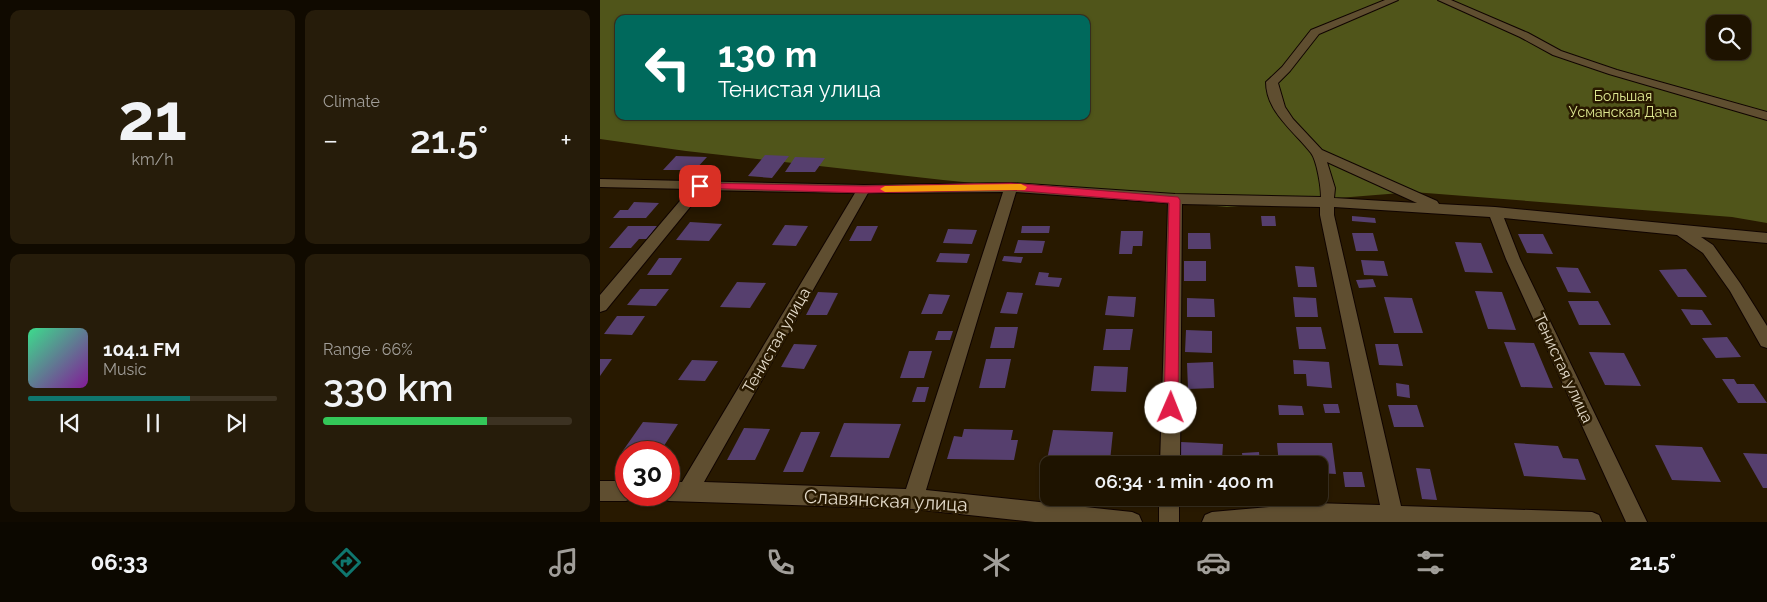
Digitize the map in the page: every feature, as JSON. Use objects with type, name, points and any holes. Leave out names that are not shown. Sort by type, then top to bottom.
[{"type":"street","points":[[1393,0],[1315,32],[1286,69],[1272,82],[1274,93],[1283,114],[1318,153],[1442,208]]},
{"type":"street","points":[[1443,0],[1524,35],[1557,53],[1613,72],[1767,116]]},
{"type":"street","points":[[1318,153],[1328,188],[1327,215],[1393,516]]},
{"type":"street","points":[[600,183],[864,190],[1011,186],[1175,200],[1327,202],[1442,208],[1767,238]]},
{"type":"street","points":[[600,306],[700,186]]},
{"type":"street","points":[[913,499],[1011,186]]},
{"type":"street","name":"Тенистая улица","points":[[680,488],[864,190]]},
{"type":"street","points":[[1170,456],[1175,200]]},
{"type":"street","name":"Тенистая улица","points":[[1495,212],[1514,260],[1637,522]]},
{"type":"street","points":[[1681,230],[1708,250],[1735,287],[1767,341]]},
{"type":"street","points":[[600,491],[615,491]]},
{"type":"street","name":"Славянская улица","points":[[680,491],[913,499],[1132,522]]},
{"type":"street","points":[[1169,506],[1169,522]]},
{"type":"street","points":[[1212,522],[1314,517],[1393,516],[1416,519],[1592,522]]},
{"type":"green space","name":"Большая Усманская Дача","points":[[600,0],[1767,0],[1767,223],[1732,217],[1413,192],[1227,207],[943,180],[686,151],[600,139]]},
{"type":"building","points":[[765,155],[789,156],[772,178],[748,176]]},
{"type":"building","points":[[676,156],[707,157],[695,170],[663,170]]},
{"type":"building","points":[[795,157],[825,158],[815,172],[785,172]]},
{"type":"building","points":[[634,202],[659,203],[646,218],[613,218],[620,210],[628,210]]},
{"type":"building","points":[[1261,216],[1275,216],[1276,226],[1262,226]]},
{"type":"building","points":[[1352,216],[1375,218],[1376,223],[1352,221]]},
{"type":"building","points":[[690,222],[722,224],[709,241],[676,240]]},
{"type":"building","points":[[785,225],[808,226],[796,246],[772,245]]},
{"type":"building","points":[[628,226],[657,226],[647,239],[639,239],[631,248],[609,248]]},
{"type":"building","points":[[857,226],[878,226],[871,241],[849,241]]},
{"type":"building","points":[[1022,226],[1050,226],[1049,233],[1021,233]]},
{"type":"building","points":[[948,229],[977,230],[972,244],[943,243]]},
{"type":"building","points":[[1121,231],[1143,231],[1142,246],[1133,246],[1132,254],[1119,254]]},
{"type":"building","points":[[1188,233],[1210,233],[1211,249],[1188,249]]},
{"type":"building","points":[[1352,233],[1373,233],[1378,251],[1356,251]]},
{"type":"building","points":[[1518,234],[1543,234],[1553,254],[1527,253]]},
{"type":"building","points":[[1018,240],[1045,241],[1042,253],[1014,253]]},
{"type":"building","points":[[1455,242],[1481,243],[1493,273],[1465,272]]},
{"type":"building","points":[[940,253],[970,254],[967,263],[936,262]]},
{"type":"building","points":[[1004,256],[1023,257],[1021,263],[1002,261]]},
{"type":"building","points":[[659,258],[682,258],[671,275],[647,275]]},
{"type":"building","points":[[1361,260],[1384,261],[1388,276],[1364,275]]},
{"type":"building","points":[[1184,261],[1206,261],[1206,281],[1184,281]]},
{"type":"building","points":[[1295,266],[1314,267],[1317,287],[1298,287]]},
{"type":"building","points":[[1556,267],[1578,268],[1591,293],[1568,292]]},
{"type":"building","points":[[1686,269],[1707,297],[1678,297],[1659,270]]},
{"type":"building","points":[[1039,272],[1049,273],[1048,277],[1062,278],[1059,287],[1035,285]]},
{"type":"building","points":[[1373,279],[1376,287],[1359,288],[1356,280]]},
{"type":"building","points":[[737,282],[766,283],[750,308],[720,307]]},
{"type":"building","points":[[640,289],[669,289],[656,306],[627,305]]},
{"type":"building","points":[[1475,291],[1502,292],[1516,330],[1488,329]]},
{"type":"building","points":[[818,292],[838,293],[827,315],[806,315]]},
{"type":"building","points":[[1007,292],[1023,293],[1017,314],[1000,313]]},
{"type":"building","points":[[929,294],[950,295],[942,314],[921,314]]},
{"type":"building","points":[[1108,296],[1136,297],[1134,317],[1105,315]]},
{"type":"building","points":[[1293,297],[1316,298],[1318,317],[1295,317]]},
{"type":"building","points":[[1384,297],[1412,298],[1423,333],[1394,333]]},
{"type":"building","points":[[1187,298],[1214,299],[1215,317],[1187,317]]},
{"type":"building","points":[[1568,301],[1598,301],[1611,325],[1579,325]]},
{"type":"building","points":[[1681,309],[1702,310],[1712,325],[1691,325]]},
{"type":"building","points":[[617,316],[645,316],[632,335],[604,334]]},
{"type":"building","points":[[995,327],[1018,327],[1014,348],[990,348]]},
{"type":"building","points":[[1296,327],[1321,327],[1326,349],[1299,349]]},
{"type":"building","points":[[1106,329],[1133,329],[1130,350],[1103,350]]},
{"type":"building","points":[[1186,330],[1212,331],[1212,353],[1185,352]]},
{"type":"building","points":[[938,331],[953,331],[950,340],[935,340]]},
{"type":"building","points":[[1727,337],[1741,357],[1716,358],[1702,338]]},
{"type":"building","points":[[1504,342],[1534,343],[1553,388],[1521,387]]},
{"type":"building","points":[[794,344],[817,345],[804,369],[781,367]]},
{"type":"building","points":[[1375,344],[1398,344],[1403,366],[1379,365]]},
{"type":"building","points":[[909,351],[932,351],[924,378],[900,378]]},
{"type":"building","points":[[1589,352],[1624,353],[1641,386],[1605,385]]},
{"type":"building","points":[[600,359],[612,359],[600,376]]},
{"type":"building","points":[[986,359],[1011,359],[1005,388],[979,388]]},
{"type":"building","points":[[692,360],[718,361],[705,381],[678,380]]},
{"type":"building","points":[[1293,360],[1329,362],[1332,388],[1307,386],[1306,374],[1294,374]]},
{"type":"building","points":[[1213,362],[1214,388],[1188,389],[1187,363]]},
{"type":"building","points":[[1094,366],[1128,367],[1126,392],[1091,391]]},
{"type":"building","points":[[1722,379],[1734,379],[1737,384],[1754,384],[1767,403],[1738,403]]},
{"type":"building","points":[[1396,383],[1409,385],[1410,398],[1397,396]]},
{"type":"building","points":[[917,387],[929,387],[925,402],[912,402]]},
{"type":"building","points":[[1323,404],[1338,404],[1340,413],[1325,413]]},
{"type":"building","points":[[1278,405],[1302,406],[1304,415],[1279,415]]},
{"type":"building","points":[[1388,405],[1417,405],[1424,427],[1394,427]]},
{"type":"building","points":[[643,422],[678,424],[667,441],[630,441]]},
{"type":"building","points":[[844,423],[901,424],[889,458],[830,457]]},
{"type":"building","points":[[744,428],[770,429],[755,460],[727,460]]},
{"type":"building","points":[[964,429],[1013,430],[1011,440],[1018,440],[1014,460],[947,459],[954,436],[962,437]]},
{"type":"building","points":[[1053,430],[1113,432],[1111,456],[1048,456]]},
{"type":"building","points":[[801,432],[820,432],[803,472],[783,472]]},
{"type":"building","points":[[1181,442],[1223,444],[1222,456],[1180,456]]},
{"type":"building","points":[[1277,443],[1332,443],[1336,474],[1328,474],[1328,456],[1278,456]]},
{"type":"building","points":[[1514,443],[1558,446],[1563,458],[1578,459],[1586,480],[1524,476]]},
{"type":"building","points":[[1655,445],[1702,447],[1721,482],[1672,480]]},
{"type":"building","points":[[1259,452],[1259,456],[1242,456],[1242,453]]},
{"type":"building","points":[[1743,453],[1767,454],[1767,488],[1763,488]]},
{"type":"building","points":[[1416,468],[1430,469],[1437,500],[1422,499]]},
{"type":"building","points":[[1343,472],[1362,472],[1365,487],[1345,487]]},
{"type":"slow traffic","points":[[885,189],[1021,187]]},
{"type":"route","points":[[700,186],[864,190],[1011,186],[1175,200],[1171,408]]}]
